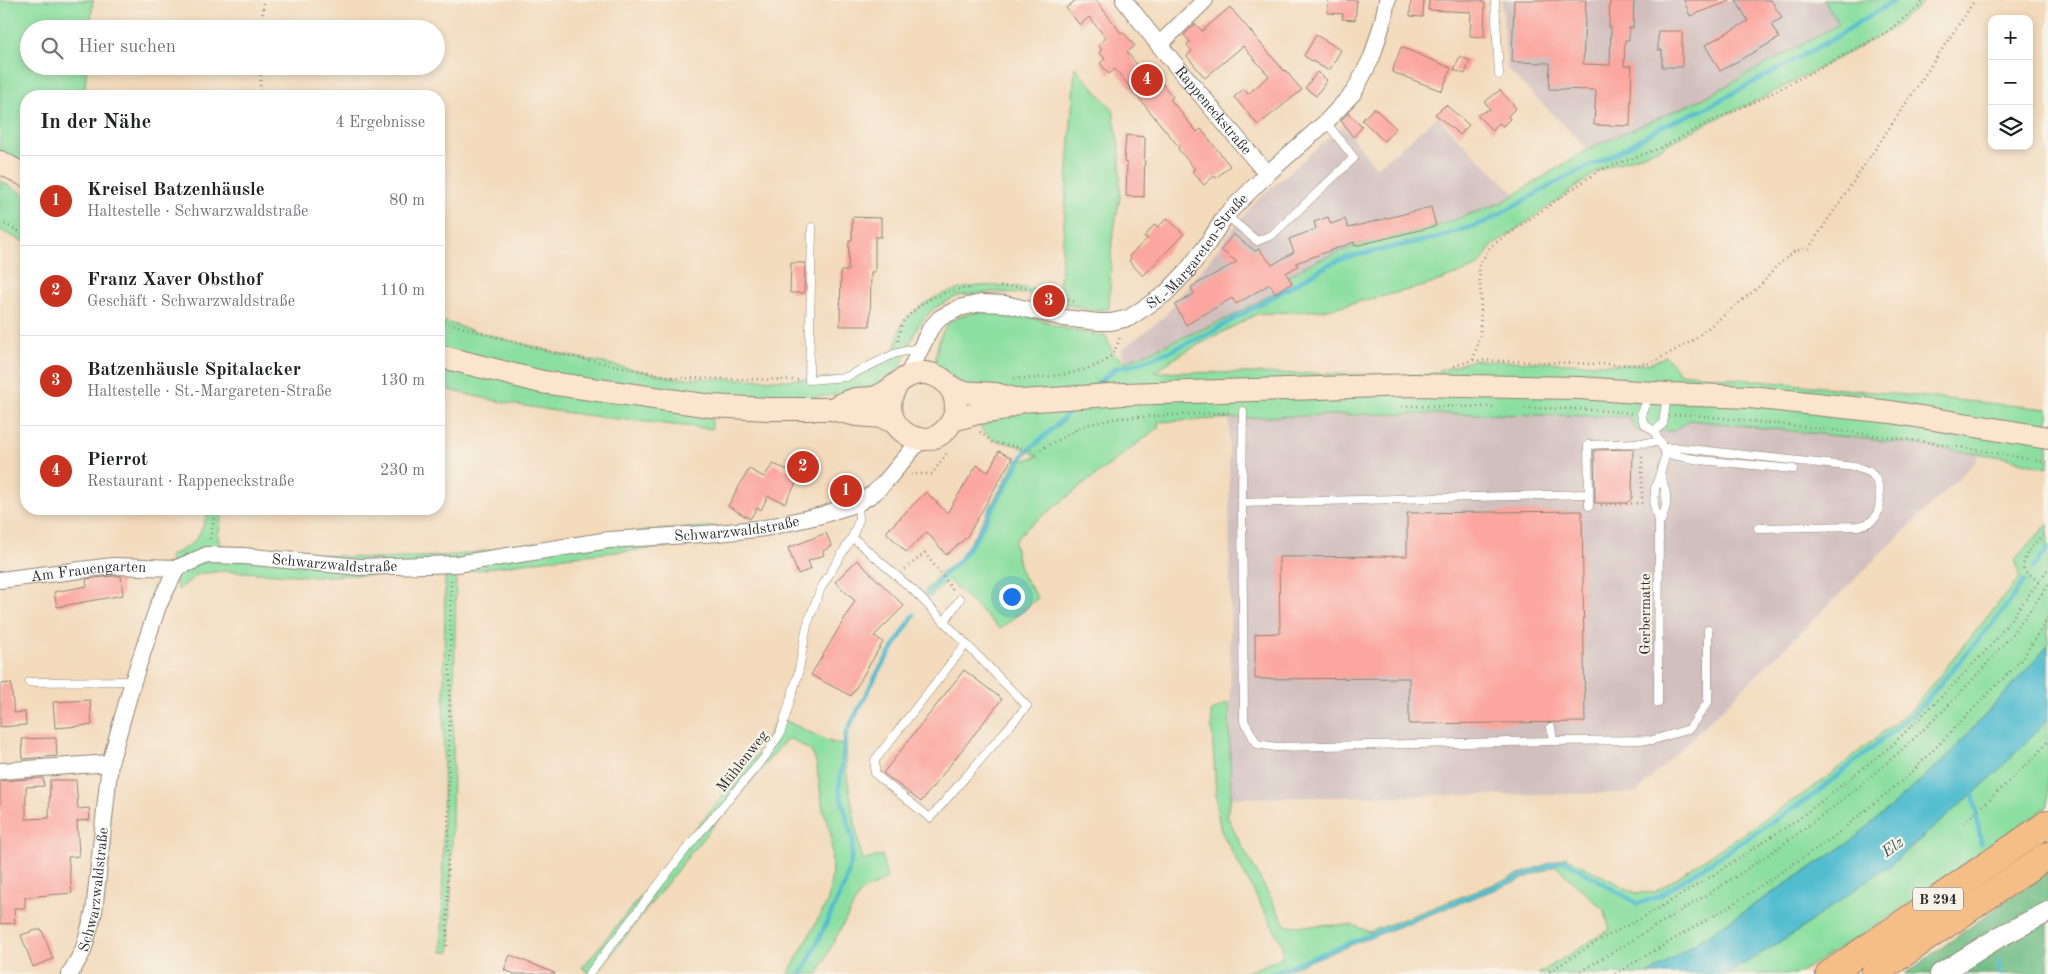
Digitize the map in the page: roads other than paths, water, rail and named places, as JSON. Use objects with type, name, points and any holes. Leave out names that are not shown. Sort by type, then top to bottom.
[{"type":"highway","name":"B 294","points":[[1829,974],[2048,824]]},
{"type":"highway","name":"B 294","points":[[1874,974],[2048,855]]},
{"type":"main road","points":[[0,162],[20,173]]},
{"type":"main road","points":[[445,358],[542,382],[711,406],[768,409],[831,409],[857,415],[882,417],[906,434],[921,439],[939,434],[947,428],[955,413],[955,399],[941,380]]},
{"type":"main road","points":[[831,409],[855,399],[878,397],[902,381],[920,373],[941,380],[960,392],[996,394],[1022,401]]},
{"type":"main road","points":[[897,426],[890,403],[902,381]]},
{"type":"main road","points":[[952,420],[978,412],[1000,410],[1022,401],[1064,397],[1413,385],[1579,388],[1661,401],[1750,397],[1891,412],[2048,438]]},
{"type":"street","name":"Rappeneckstraße","points":[[1124,0],[1159,45],[1267,174]]},
{"type":"street","points":[[1159,45],[1205,0]]},
{"type":"street","name":"St.-Margareten-Straße","points":[[902,381],[923,346],[930,329],[940,318],[959,308],[981,303],[1006,304],[1064,318],[1098,322],[1129,318],[1165,294],[1186,272],[1226,215],[1267,174],[1326,122],[1354,92],[1367,65],[1383,21],[1387,0]]},
{"type":"street","points":[[923,346],[941,380]]},
{"type":"street","points":[[896,468],[897,426]]},
{"type":"street","name":"Schwarzwaldstraße","points":[[70,974],[83,951],[94,912],[110,763],[133,681],[158,606],[177,568],[207,555],[243,556],[360,567],[451,564],[609,540],[765,528],[858,503],[874,493],[921,439]]},
{"type":"street","name":"Am Frauengarten","points":[[0,580],[113,566],[177,568]]},
{"type":"street","points":[[0,771],[110,763]]},
{"type":"street","points":[[1940,974],[1999,937],[2048,912]]},
{"type":"lane","points":[[1495,0],[1499,75]]},
{"type":"lane","points":[[1226,215],[1257,241],[1272,235],[1354,158],[1326,122]]},
{"type":"lane","points":[[812,226],[809,380],[846,377],[894,354],[923,346]]},
{"type":"lane","points":[[1654,430],[1663,424],[1661,401],[1641,414],[1644,424],[1654,430],[1664,448]]},
{"type":"lane","points":[[1243,411],[1244,721],[1257,744],[1276,747],[1653,740],[1689,729],[1708,702],[1708,630]]},
{"type":"lane","points":[[1589,506],[1588,445],[1642,442],[1700,460],[1793,469]]},
{"type":"lane","points":[[1664,448],[1681,448],[1855,467],[1872,473],[1879,484],[1880,500],[1876,516],[1871,522],[1858,526],[1758,528]]},
{"type":"lane","name":"Gerbermatte","points":[[1658,703],[1659,525],[1654,505],[1655,489],[1661,475],[1664,448]]},
{"type":"lane","name":"Gerbermatte","points":[[1659,525],[1667,508],[1667,496],[1661,475]]},
{"type":"lane","points":[[834,489],[838,509]]},
{"type":"lane","points":[[1242,503],[1589,494]]},
{"type":"lane","name":"Mühlenweg","points":[[589,974],[686,849],[764,758],[780,734],[798,675],[807,625],[821,588],[852,537],[859,520],[858,503]]},
{"type":"lane","points":[[852,537],[897,576],[944,622],[966,644],[1027,706],[930,818],[875,774],[875,760],[966,644]]},
{"type":"lane","points":[[944,622],[960,599]]},
{"type":"lane","points":[[29,682],[133,681]]},
{"type":"lane","points":[[1551,728],[1553,741]]},
{"type":"water","name":"Elz","points":[[2048,646],[2048,719],[1994,775],[1887,868],[1796,932],[1727,974],[1649,974],[1850,842],[1946,758]]},
{"type":"waterway","points":[[1091,389],[1116,368],[1136,364],[1208,334],[1330,264],[1348,257],[1436,238],[1486,222],[1566,177],[1615,154],[1661,127],[1706,108],[1833,39],[1895,0]]},
{"type":"waterway","points":[[927,595],[945,573],[959,561],[975,539],[1024,454],[1076,405]]},
{"type":"waterway","points":[[2033,568],[2048,548]]},
{"type":"waterway","points":[[1270,974],[1564,860],[1638,904],[1659,896],[1815,794],[1916,712],[1999,616],[2024,581]]},
{"type":"waterway","points":[[802,974],[845,884],[851,861],[853,841],[839,789],[846,733],[879,670],[914,615]]},
{"type":"waterway","points":[[1973,793],[1981,843]]},
{"type":"waterway","points":[[1999,960],[2001,974]]},
{"type":"place","name":"Pierrot","points":[[1147,80]]},
{"type":"place","name":"Batzenhäusle Spitalacker","points":[[1049,301]]},
{"type":"place","name":"Franz Xaver Obsthof","points":[[803,467]]},
{"type":"place","name":"Kreisel Batzenhäusle","points":[[846,491]]}]
